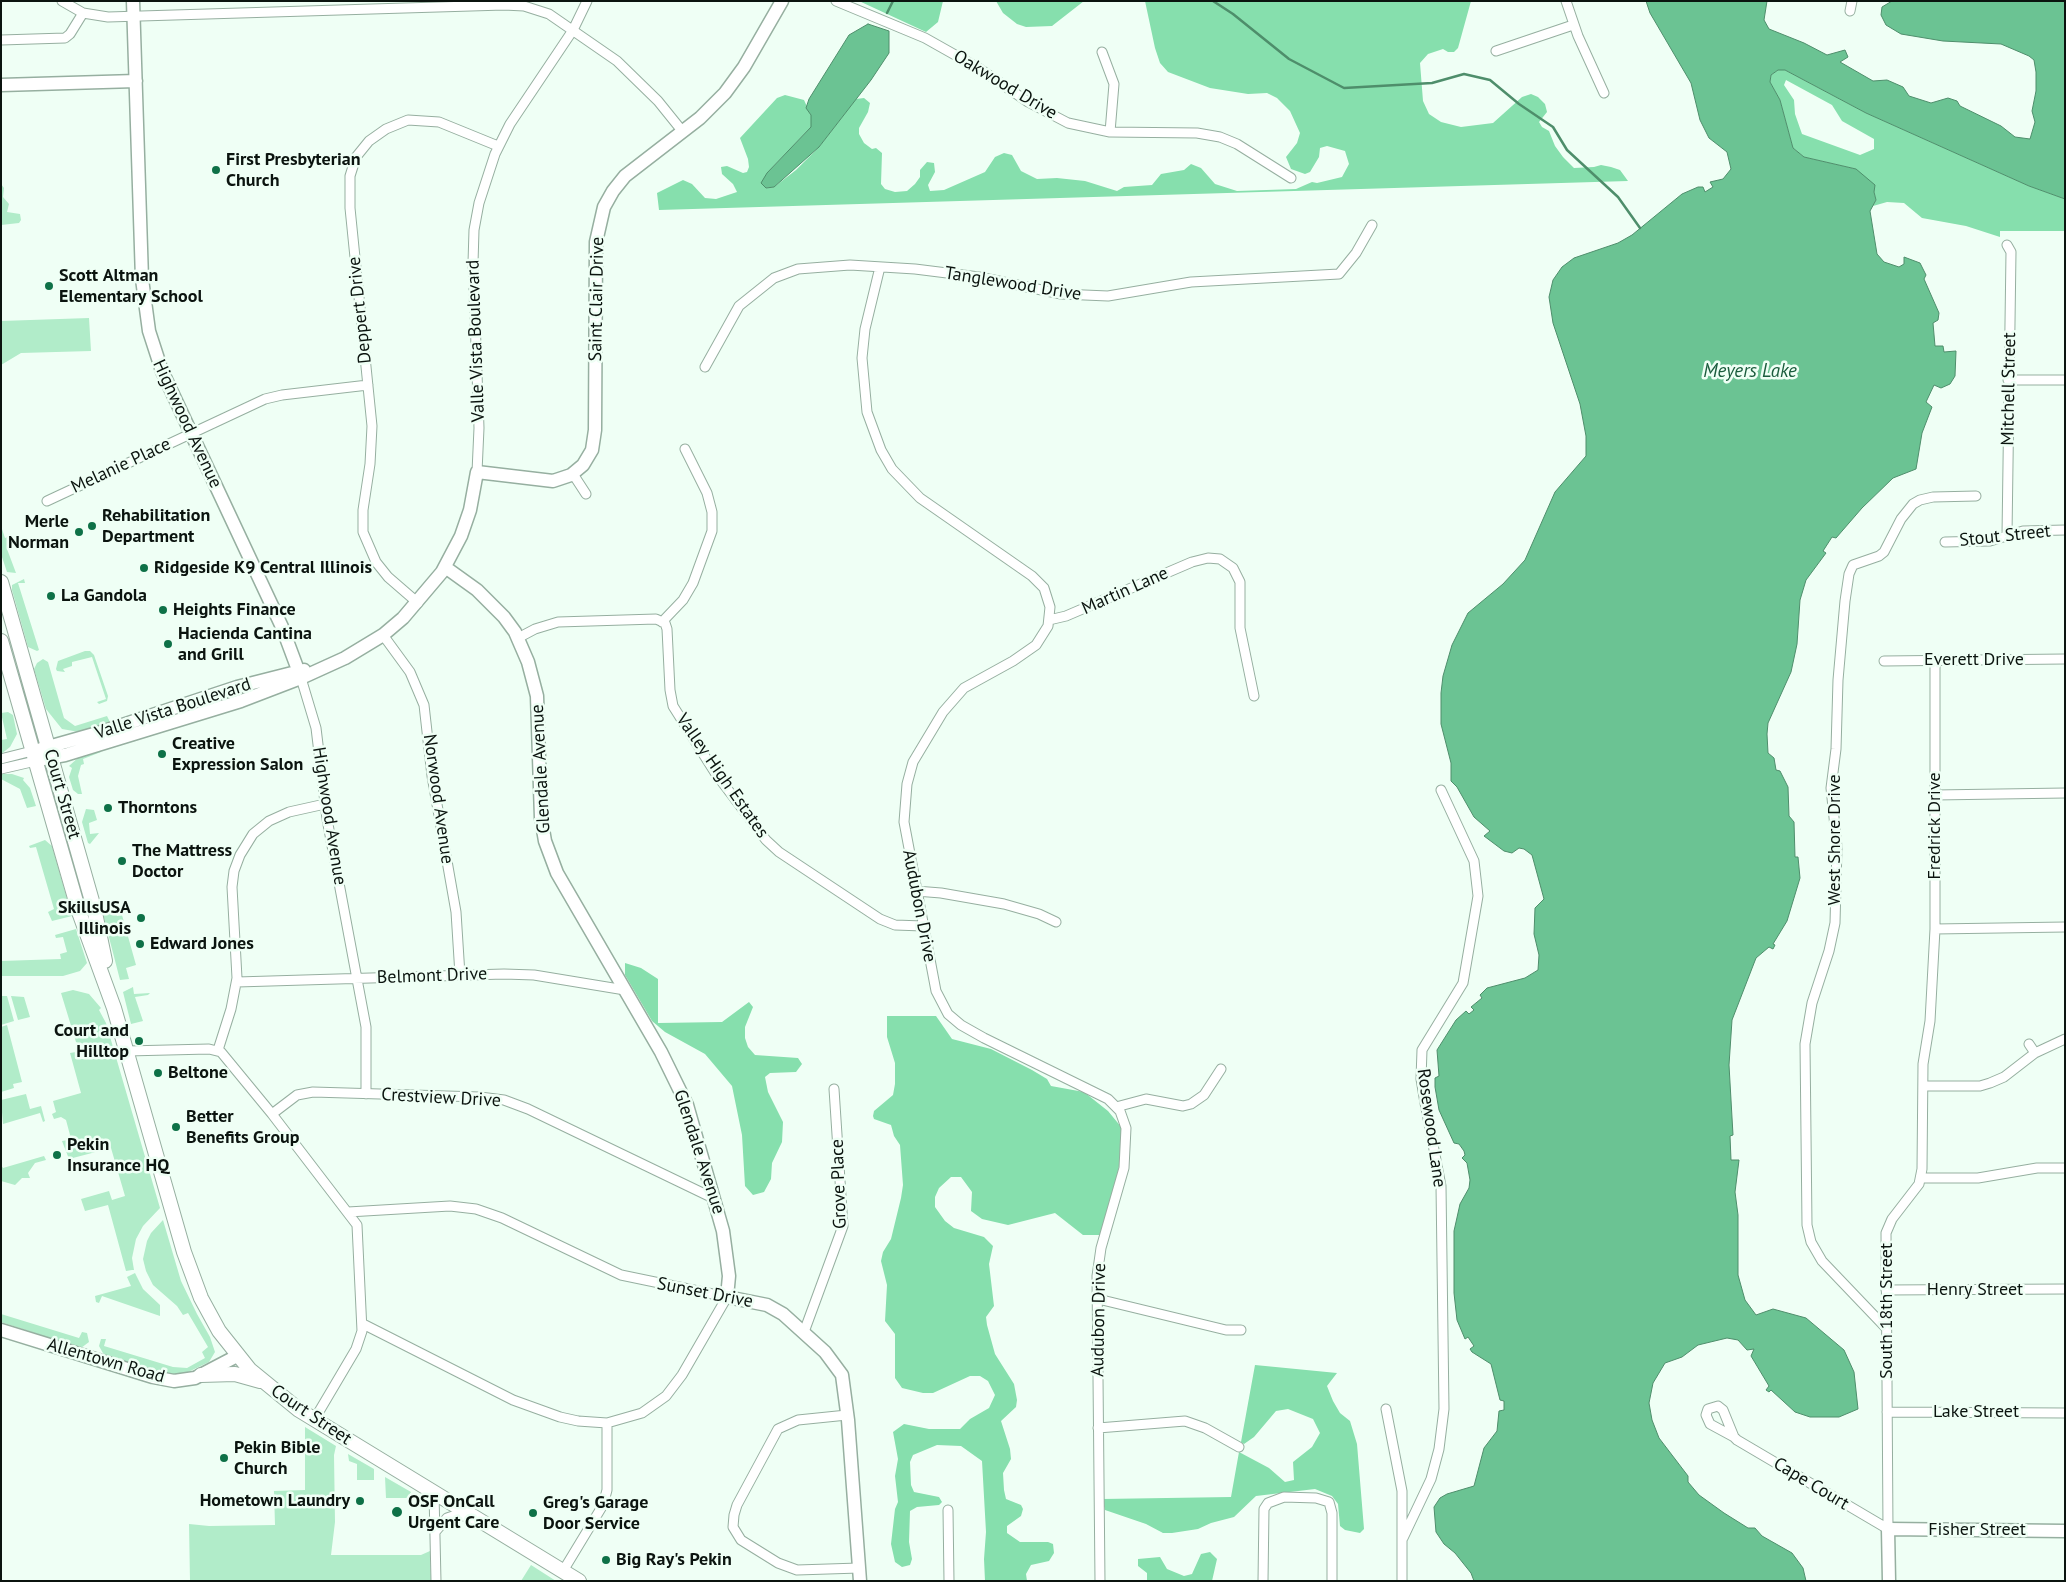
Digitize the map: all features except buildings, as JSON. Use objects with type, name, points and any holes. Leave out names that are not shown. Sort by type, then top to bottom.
[{"type":"main road","name":"Court Street","points":[[1,582],[42,754]]},
{"type":"main road","name":"Court Street","points":[[1,641],[42,754],[94,908],[114,1008],[192,1276],[207,1311],[237,1356],[264,1382],[314,1420],[579,1581]]},
{"type":"main road","points":[[201,1375],[235,1374],[264,1382]]},
{"type":"street","points":[[62,1],[83,13],[108,17],[504,5],[540,10],[607,53],[636,77],[683,132]]},
{"type":"street","name":"Highwood Avenue","points":[[133,1],[142,279],[146,316],[158,363],[282,627],[300,675],[316,728],[325,804],[367,1033],[366,1094]]},
{"type":"street","name":"Valle Vista Boulevard","points":[[1,769],[237,687],[300,675],[345,658],[383,635],[418,603],[445,567],[461,536],[470,510],[477,472],[479,428],[473,246],[479,203],[498,146],[516,115],[573,30],[588,1]]},
{"type":"street","name":"Saint Clair Drive","points":[[573,474],[588,457],[595,438],[596,258],[597,232],[601,218],[613,191],[625,176],[683,132],[713,105],[738,77],[782,1]]},
{"type":"street","name":"Oakwood Drive","points":[[836,1],[925,38],[980,69],[1049,115],[1078,126],[1110,132],[1197,133],[1220,137],[1237,144],[1291,178]]},
{"type":"street","points":[[1566,1],[1573,25],[1604,94]]},
{"type":"street","points":[[1850,11],[1852,1]]},
{"type":"street","points":[[1,40],[65,38],[70,34],[83,13]]},
{"type":"street","points":[[1496,51],[1573,25]]},
{"type":"street","points":[[1102,52],[1114,84],[1110,132]]},
{"type":"street","points":[[1,85],[136,80]]},
{"type":"street","name":"Deppert Drive","points":[[418,603],[388,577],[372,556],[365,539],[363,510],[372,444],[350,208],[350,176],[356,157],[368,141],[397,124],[418,119],[450,125],[498,146]]},
{"type":"street","name":"Tanglewood Drive","points":[[706,367],[739,306],[780,275],[798,269],[822,265],[880,267],[951,273],[1061,294],[1108,296],[1190,282],[1338,274],[1356,253],[1372,225]]},
{"type":"street","name":"Mitchell Street","points":[[2007,245],[2011,252],[2007,535]]},
{"type":"street","points":[[880,267],[865,329],[862,358],[867,412],[881,450],[892,469],[920,498],[1037,581],[1048,597],[1049,620]]},
{"type":"street","points":[[2008,380],[2065,380]]},
{"type":"street","name":"Melanie Place","points":[[47,501],[191,432],[273,396],[368,385]]},
{"type":"street","points":[[518,638],[535,629],[558,622],[652,619],[662,622],[682,600],[693,583],[712,531],[712,512],[707,493],[685,449]]},
{"type":"street","points":[[477,472],[546,481],[559,480],[573,474],[586,494]]},
{"type":"street","name":"West Shore Drive","points":[[1886,1328],[1822,1261],[1811,1242],[1806,1219],[1805,1044],[1812,1003],[1829,951],[1834,923],[1837,846],[1831,788],[1836,749],[1838,680],[1845,601],[1849,574],[1853,565],[1879,556],[1884,552],[1901,519],[1913,504],[1933,497],[1976,496]]},
{"type":"street","name":"Stout Street","points":[[1945,542],[1990,541],[2030,530],[2065,530]]},
{"type":"street","name":"Martin Lane","points":[[1049,620],[1066,616],[1144,581],[1200,560],[1220,560],[1233,568],[1240,582],[1240,628],[1254,696]]},
{"type":"street","name":"Glendale Avenue","points":[[445,567],[488,599],[504,617],[518,638],[528,662],[537,696],[541,818],[545,841],[557,873],[681,1090],[694,1126],[723,1231],[728,1268],[728,1298]]},
{"type":"street","name":"Audubon Drive","points":[[1049,620],[1043,636],[1036,645],[1013,662],[970,684],[955,696],[916,754],[909,776],[904,807],[906,837],[938,996],[951,1017],[984,1038],[1103,1096],[1116,1106],[1126,1128],[1125,1161],[1101,1248],[1098,1270],[1100,1581]]},
{"type":"street","name":"Valley High Estates","points":[[662,622],[668,629],[670,690],[674,706],[716,774],[766,840],[779,852],[880,919],[900,926],[923,926]]},
{"type":"street","name":"Norwood Avenue","points":[[383,635],[410,672],[426,717],[432,776],[456,912],[460,975]]},
{"type":"street","name":"Everett Drive","points":[[1884,660],[2065,659]]},
{"type":"street","name":"Fredrick Drive","points":[[1923,1086],[1924,1053],[1932,992],[1935,929],[1935,660]]},
{"type":"street","name":"Valle Vista Boulevard","points":[[1,759],[42,754]]},
{"type":"street","name":"Rosewood Lane","points":[[1403,1538],[1431,1479],[1439,1449],[1444,1410],[1441,1186],[1424,1103],[1421,1079],[1422,1050],[1463,983],[1478,896],[1474,861],[1441,790]]},
{"type":"street","points":[[1935,795],[2065,793]]},
{"type":"street","points":[[218,1050],[232,1009],[237,982],[238,964],[232,887],[234,871],[242,849],[253,834],[269,821],[289,812],[325,804]]},
{"type":"street","points":[[916,891],[942,893],[1004,904],[1038,914],[1056,922]]},
{"type":"street","points":[[1935,929],[2065,927]]},
{"type":"street","name":"Belmont Drive","points":[[237,982],[460,975],[534,976],[625,990]]},
{"type":"street","points":[[2065,1039],[2035,1053],[2004,1077],[1990,1084],[1980,1086],[1923,1086],[1921,1178],[1978,1178],[2037,1168],[2065,1168]]},
{"type":"street","points":[[2029,1044],[2035,1053]]},
{"type":"street","points":[[127,1051],[218,1050],[224,1054],[348,1212],[359,1232],[363,1324],[356,1349],[314,1420]]},
{"type":"street","points":[[1116,1106],[1146,1099],[1183,1106],[1192,1104],[1204,1096],[1221,1069]]},
{"type":"street","name":"Grove Place","points":[[804,1332],[843,1226],[834,1089]]},
{"type":"street","name":"Crestview Drive","points":[[272,1114],[293,1098],[307,1093],[480,1096],[504,1100],[536,1112],[715,1198]]},
{"type":"street","name":"South 18th Street","points":[[1889,1581],[1886,1328],[1888,1226],[1916,1188],[1921,1178]]},
{"type":"street","name":"Sunset Drive","points":[[348,1212],[450,1206],[476,1209],[502,1218],[621,1275],[773,1308],[804,1332],[832,1360],[840,1371],[844,1385],[860,1574]]},
{"type":"street","name":"Henry Street","points":[[1886,1290],[2065,1290]]},
{"type":"street","points":[[363,1324],[513,1400],[578,1421],[607,1422],[642,1412],[666,1396],[682,1375],[728,1298]]},
{"type":"street","points":[[1098,1299],[1226,1330],[1241,1330]]},
{"type":"street","name":"Allentown Road","points":[[1,1330],[153,1377],[174,1381],[195,1378],[237,1356]]},
{"type":"street","points":[[1386,1408],[1399,1469],[1403,1538],[1402,1581]]},
{"type":"street","name":"Lake Street","points":[[1887,1412],[2065,1413]]},
{"type":"street","points":[[847,1416],[798,1420],[778,1429],[737,1504],[733,1527],[741,1540],[778,1563],[797,1570],[860,1574]]},
{"type":"street","points":[[1098,1428],[1185,1421],[1204,1428],[1239,1447]]},
{"type":"street","points":[[563,1571],[603,1505],[607,1490],[607,1422]]},
{"type":"street","name":"Cape Court","points":[[1734,1437],[1888,1530]]},
{"type":"street","points":[[434,1493],[436,1581]]},
{"type":"street","points":[[1263,1581],[1263,1517],[1265,1505],[1275,1499],[1284,1497],[1316,1498],[1329,1502],[1332,1513],[1332,1581]]},
{"type":"street","points":[[948,1510],[949,1581]]},
{"type":"street","points":[[435,1532],[447,1518],[456,1516],[475,1518]]},
{"type":"street","name":"Fisher Street","points":[[1888,1530],[2065,1531]]},
{"type":"shaded area","points":[[859,1],[943,1],[938,22],[926,32]]},
{"type":"shaded area","points":[[996,1],[1084,1],[1052,26],[1026,27],[1017,24],[1003,13]]},
{"type":"shaded area","points":[[1145,1],[1471,1],[1458,48],[1454,52],[1448,52],[1443,49],[1428,54],[1420,63],[1423,101],[1429,114],[1441,122],[1461,127],[1493,123],[1522,97],[1531,94],[1538,97],[1545,104],[1547,112],[1539,122],[1542,127],[1549,131],[1555,146],[1574,168],[1601,165],[1611,167],[1620,170],[1628,181],[659,210],[657,193],[683,180],[692,184],[705,198],[716,199],[737,192],[733,184],[722,174],[721,167],[727,166],[743,173],[747,172],[749,167],[748,159],[740,138],[777,98],[785,95],[804,100],[811,115],[811,127],[767,173],[766,188],[774,187],[796,170],[819,147],[856,99],[864,98],[870,103],[868,112],[859,128],[859,134],[864,143],[882,153],[881,184],[885,189],[895,192],[907,191],[915,184],[920,177],[920,170],[927,162],[934,163],[935,172],[928,185],[930,191],[944,190],[985,172],[995,157],[1004,153],[1012,155],[1021,171],[1037,179],[1057,178],[1085,181],[1117,191],[1124,187],[1152,185],[1161,174],[1184,170],[1191,164],[1201,168],[1215,184],[1237,191],[1296,189],[1312,182],[1317,183],[1342,177],[1349,164],[1345,151],[1327,146],[1320,148],[1319,157],[1310,172],[1305,174],[1291,169],[1286,157],[1297,143],[1300,133],[1290,111],[1277,98],[1267,93],[1248,94],[1210,88],[1168,72],[1160,63],[1155,48]]},
{"type":"shaded area","points":[[1778,70],[1785,70],[1866,113],[2029,186],[2065,199],[2065,231],[2000,231],[2000,237],[1966,226],[1922,218],[1904,203],[1887,202],[1873,206],[1876,200],[1874,192],[1856,169],[1804,157],[1793,148],[1780,100],[1770,82],[1771,75]],"holes":[[[1786,80],[1832,105],[1842,121],[1874,139],[1874,149],[1860,155],[1802,134],[1795,114],[1794,100],[1784,85]]]},
{"type":"shaded area","points":[[1,184],[4,188],[3,197],[9,204],[7,212],[20,214],[21,220],[19,223],[1,225]]},
{"type":"shaded area","points":[[89,318],[91,351],[21,353],[1,365],[1,321]]},
{"type":"shaded area","points":[[1,526],[5,538],[10,536],[14,546],[7,549],[16,573],[7,572],[1,554]]},
{"type":"shaded area","points":[[24,579],[25,583],[18,583],[39,650],[37,651],[28,647],[12,590],[12,585]]},
{"type":"shaded area","points":[[90,651],[94,655],[108,696],[107,701],[99,704],[97,702],[106,699],[92,657],[72,662],[72,666],[63,669],[65,672],[57,671],[56,669],[58,661]]},
{"type":"shaded area","points":[[43,659],[48,662],[64,718],[75,726],[107,716],[110,722],[79,732],[62,729],[46,709],[34,669],[37,663]]},
{"type":"shaded area","points":[[8,712],[13,715],[17,734],[10,747],[1,754],[1,740],[7,739],[1,713]]},
{"type":"shaded area","points":[[100,749],[101,752],[83,759],[84,764],[81,765],[78,776],[82,794],[78,794],[73,790],[69,777],[72,768],[69,766],[80,756]]},
{"type":"shaded area","points":[[1,774],[12,774],[24,778],[23,780],[30,788],[36,806],[27,808],[20,789],[1,779]]},
{"type":"shaded area","points":[[86,809],[94,810],[97,820],[89,823],[90,834],[99,833],[90,844],[88,843],[82,822]]},
{"type":"shaded area","points":[[45,840],[52,846],[72,916],[52,921],[48,912],[54,909],[36,847],[30,848],[29,846]]},
{"type":"shaded area","points":[[115,909],[117,916],[122,915],[136,965],[126,968],[129,979],[120,980],[103,914]]},
{"type":"shaded area","points":[[76,929],[87,963],[80,971],[63,976],[1,976],[1,961],[61,959],[60,954],[67,952],[63,937],[56,938],[55,935]]},
{"type":"shaded area","points":[[625,963],[641,968],[658,979],[658,1023],[722,1022],[749,1002],[753,1007],[745,1027],[745,1038],[748,1047],[755,1055],[798,1058],[802,1064],[796,1072],[770,1073],[765,1077],[768,1092],[783,1122],[782,1142],[772,1163],[771,1179],[764,1192],[753,1195],[745,1186],[742,1135],[732,1086],[705,1054],[665,1032],[652,1021],[625,975]]},
{"type":"shaded area","points":[[133,987],[134,994],[150,993],[135,997],[143,1021],[131,1024],[123,992]]},
{"type":"shaded area","points":[[73,990],[89,994],[101,1008],[99,1010],[106,1023],[160,1208],[143,1226],[136,1239],[132,1258],[134,1270],[126,1271],[108,1205],[85,1211],[81,1199],[109,1191],[112,1200],[125,1196],[111,1148],[69,1159],[62,1141],[68,1140],[70,1135],[66,1120],[61,1117],[54,1119],[52,1114],[56,1112],[53,1101],[81,1093],[70,1053],[76,1052],[79,1044],[76,1042],[61,993]]},
{"type":"shaded area","points":[[1,996],[7,996],[14,1021],[1,1025]]},
{"type":"shaded area","points":[[11,996],[24,997],[30,1017],[18,1020]]},
{"type":"shaded area","points":[[887,1016],[936,1016],[952,1039],[991,1049],[1047,1079],[1051,1086],[1084,1092],[1108,1111],[1122,1128],[1123,1142],[1118,1172],[1100,1235],[1083,1235],[1055,1213],[1008,1225],[982,1219],[971,1211],[972,1192],[961,1177],[951,1177],[939,1188],[935,1197],[935,1207],[945,1221],[954,1228],[984,1237],[993,1246],[989,1264],[994,1306],[986,1317],[987,1325],[995,1354],[1014,1384],[1017,1400],[1016,1407],[1001,1421],[1010,1449],[1011,1459],[1003,1473],[1004,1490],[1006,1499],[1021,1505],[1023,1509],[1021,1516],[1007,1526],[1007,1533],[1020,1542],[1048,1542],[1053,1544],[1054,1553],[1049,1561],[1031,1565],[1026,1574],[1027,1581],[985,1581],[986,1532],[982,1461],[961,1446],[937,1445],[913,1455],[910,1462],[911,1485],[914,1492],[939,1497],[942,1502],[939,1505],[917,1507],[910,1511],[909,1542],[912,1559],[910,1565],[902,1567],[895,1562],[891,1544],[895,1509],[898,1502],[895,1476],[898,1459],[893,1432],[904,1424],[929,1429],[960,1429],[970,1419],[989,1408],[995,1395],[988,1381],[980,1376],[970,1376],[933,1393],[923,1393],[902,1388],[895,1378],[895,1334],[885,1321],[887,1285],[881,1261],[883,1252],[891,1239],[901,1198],[903,1185],[900,1145],[894,1136],[891,1125],[874,1119],[873,1116],[874,1111],[893,1095],[895,1084],[895,1063],[887,1037]]},
{"type":"shaded area","points":[[7,1025],[22,1082],[13,1084],[14,1088],[1,1092],[1,1027]]},
{"type":"shaded area","points":[[26,1094],[30,1109],[41,1106],[45,1121],[43,1122],[40,1113],[3,1124],[1,1100]]},
{"type":"shaded area","points":[[44,1156],[46,1160],[35,1163],[28,1173],[30,1178],[22,1178],[15,1185],[1,1181],[1,1165],[3,1168]]},
{"type":"shaded area","points":[[163,1220],[181,1281],[210,1337],[215,1352],[209,1362],[184,1374],[167,1374],[104,1355],[99,1346],[101,1339],[106,1339],[104,1346],[173,1367],[187,1368],[205,1358],[202,1352],[208,1347],[188,1313],[183,1315],[177,1306],[153,1285],[146,1271],[143,1259],[147,1241],[151,1233]]},
{"type":"shaded area","points":[[135,1273],[143,1289],[160,1305],[160,1316],[102,1296],[99,1303],[96,1302],[95,1296],[131,1286],[127,1277]]},
{"type":"shaded area","points":[[1,1314],[79,1338],[82,1332],[87,1333],[89,1342],[81,1348],[1,1322]]},
{"type":"shaded area","points":[[1255,1365],[1337,1373],[1327,1386],[1340,1413],[1350,1421],[1357,1444],[1364,1529],[1360,1533],[1345,1530],[1340,1526],[1338,1504],[1332,1496],[1315,1489],[1256,1496],[1234,1517],[1211,1523],[1198,1529],[1172,1533],[1163,1533],[1146,1524],[1105,1510],[1102,1499],[1231,1497],[1239,1452],[1269,1468],[1285,1482],[1294,1480],[1293,1462],[1312,1447],[1320,1433],[1313,1419],[1288,1409],[1276,1411],[1254,1437],[1244,1444],[1241,1442]]},
{"type":"shaded area","points":[[305,1427],[336,1446],[334,1455],[335,1522],[331,1555],[421,1555],[430,1551],[431,1581],[190,1581],[189,1524],[209,1526],[275,1525],[274,1491],[305,1490]]},
{"type":"shaded area","points":[[348,1454],[374,1469],[374,1480],[357,1480],[357,1464],[349,1461]]},
{"type":"shaded area","points":[[385,1477],[411,1492],[408,1498],[386,1498]]},
{"type":"shaded area","points":[[1210,1552],[1217,1559],[1212,1581],[1147,1581],[1147,1573],[1138,1566],[1138,1559],[1160,1557],[1167,1569],[1184,1576],[1192,1574],[1201,1554]]},
{"type":"shaded area","points":[[531,1565],[556,1581],[521,1581]]},
{"type":"water","name":"Meyers Lake","points":[[1646,1],[1767,1],[1764,20],[1769,29],[1804,43],[1827,55],[1845,50],[1848,57],[1840,62],[1873,81],[1887,80],[1903,87],[1909,96],[1931,103],[1948,98],[1957,101],[1960,106],[2001,126],[2015,137],[2030,139],[2035,122],[2032,111],[2036,91],[2034,60],[2001,44],[1943,41],[1901,34],[1886,25],[1881,15],[1882,7],[1892,1],[2065,1],[2065,199],[2029,186],[1866,113],[1785,70],[1778,70],[1771,75],[1770,82],[1780,100],[1793,148],[1804,157],[1856,169],[1875,185],[1876,200],[1870,211],[1877,254],[1884,262],[1899,267],[1904,264],[1904,257],[1920,263],[1926,275],[1924,279],[1939,313],[1938,320],[1933,323],[1935,346],[1943,346],[1944,352],[1956,351],[1955,376],[1950,384],[1941,388],[1934,385],[1926,402],[1932,407],[1922,433],[1916,469],[1893,478],[1862,508],[1836,538],[1832,537],[1823,551],[1826,553],[1806,580],[1800,600],[1797,644],[1791,672],[1768,723],[1767,734],[1768,753],[1774,758],[1776,770],[1780,771],[1788,787],[1789,816],[1794,822],[1795,857],[1798,857],[1800,878],[1787,921],[1773,944],[1775,945],[1773,949],[1769,947],[1756,958],[1732,1020],[1729,1065],[1733,1135],[1730,1136],[1731,1160],[1739,1160],[1735,1192],[1738,1215],[1738,1275],[1745,1300],[1756,1315],[1773,1309],[1806,1318],[1844,1350],[1854,1372],[1858,1409],[1839,1417],[1810,1417],[1795,1412],[1771,1390],[1769,1392],[1766,1390],[1769,1386],[1751,1356],[1754,1349],[1747,1350],[1738,1340],[1727,1338],[1698,1345],[1682,1357],[1665,1363],[1653,1383],[1649,1403],[1652,1420],[1659,1438],[1688,1476],[1688,1482],[1699,1495],[1724,1513],[1748,1528],[1755,1528],[1762,1536],[1792,1553],[1803,1568],[1806,1581],[1474,1581],[1471,1573],[1455,1553],[1444,1544],[1436,1532],[1434,1507],[1440,1498],[1447,1494],[1474,1486],[1484,1448],[1497,1431],[1499,1411],[1504,1410],[1504,1401],[1500,1400],[1491,1364],[1472,1352],[1470,1349],[1474,1346],[1468,1337],[1465,1339],[1457,1320],[1454,1293],[1454,1231],[1460,1204],[1469,1188],[1470,1180],[1467,1163],[1462,1158],[1465,1155],[1464,1151],[1459,1144],[1454,1143],[1439,1110],[1435,1087],[1435,1078],[1439,1076],[1437,1050],[1456,1020],[1466,1011],[1469,1014],[1474,1010],[1471,1007],[1482,998],[1480,995],[1487,988],[1525,978],[1538,970],[1539,955],[1534,934],[1535,908],[1544,899],[1532,855],[1519,848],[1512,853],[1504,851],[1484,836],[1490,831],[1474,817],[1457,787],[1451,781],[1451,763],[1441,724],[1441,693],[1443,676],[1452,645],[1468,613],[1503,584],[1525,560],[1555,492],[1586,456],[1586,436],[1580,404],[1553,323],[1549,297],[1553,280],[1562,267],[1574,258],[1618,243],[1632,235],[1682,194],[1698,187],[1703,187],[1705,192],[1713,187],[1710,182],[1723,179],[1731,169],[1727,152],[1709,138],[1700,120],[1691,83],[1650,13]]},
{"type":"water","points":[[868,24],[889,31],[889,53],[871,80],[819,147],[774,187],[766,188],[761,183],[767,173],[811,127],[811,115],[806,108],[809,99],[849,35]]},
{"type":"waterway","points":[[887,13],[893,1]]},
{"type":"waterway","points":[[1213,1],[1233,14],[1289,59],[1344,88],[1432,83],[1464,74],[1490,80],[1519,104],[1553,127],[1567,150],[1618,197],[1640,228]]},
{"type":"place","name":"First Presbyterian Church","points":[[216,170]]},
{"type":"place","name":"Scott Altman Elementary School","points":[[49,286]]},
{"type":"place","name":"Rehabilitation Department","points":[[92,526]]},
{"type":"place","name":"Merle Norman","points":[[79,532]]},
{"type":"place","name":"Ridgeside K9 Central Illinois","points":[[144,568]]},
{"type":"place","name":"La Gandola","points":[[51,596]]},
{"type":"place","name":"Heights Finance","points":[[163,610]]},
{"type":"place","name":"Hacienda Cantina and Grill","points":[[168,644]]},
{"type":"place","name":"Creative Expression Salon","points":[[162,754]]},
{"type":"place","name":"Thorntons","points":[[108,808]]},
{"type":"place","name":"The Mattress Doctor","points":[[122,861]]},
{"type":"place","name":"SkillsUSA Illinois","points":[[141,918]]},
{"type":"place","name":"Edward Jones","points":[[140,944]]},
{"type":"place","name":"Court and Hilltop","points":[[139,1041]]},
{"type":"place","name":"Beltone","points":[[158,1073]]},
{"type":"place","name":"Better Benefits Group","points":[[176,1127]]},
{"type":"place","name":"Pekin Insurance HQ","points":[[57,1155]]},
{"type":"place","name":"Pekin Bible Church","points":[[224,1458]]},
{"type":"place","name":"Hometown Laundry","points":[[360,1501]]},
{"type":"place","name":"OSF OnCall Urgent Care","points":[[397,1512]]},
{"type":"place","name":"Greg's Garage Door Service","points":[[533,1513]]},
{"type":"place","name":"Big Ray's Pekin","points":[[606,1560]]}]
